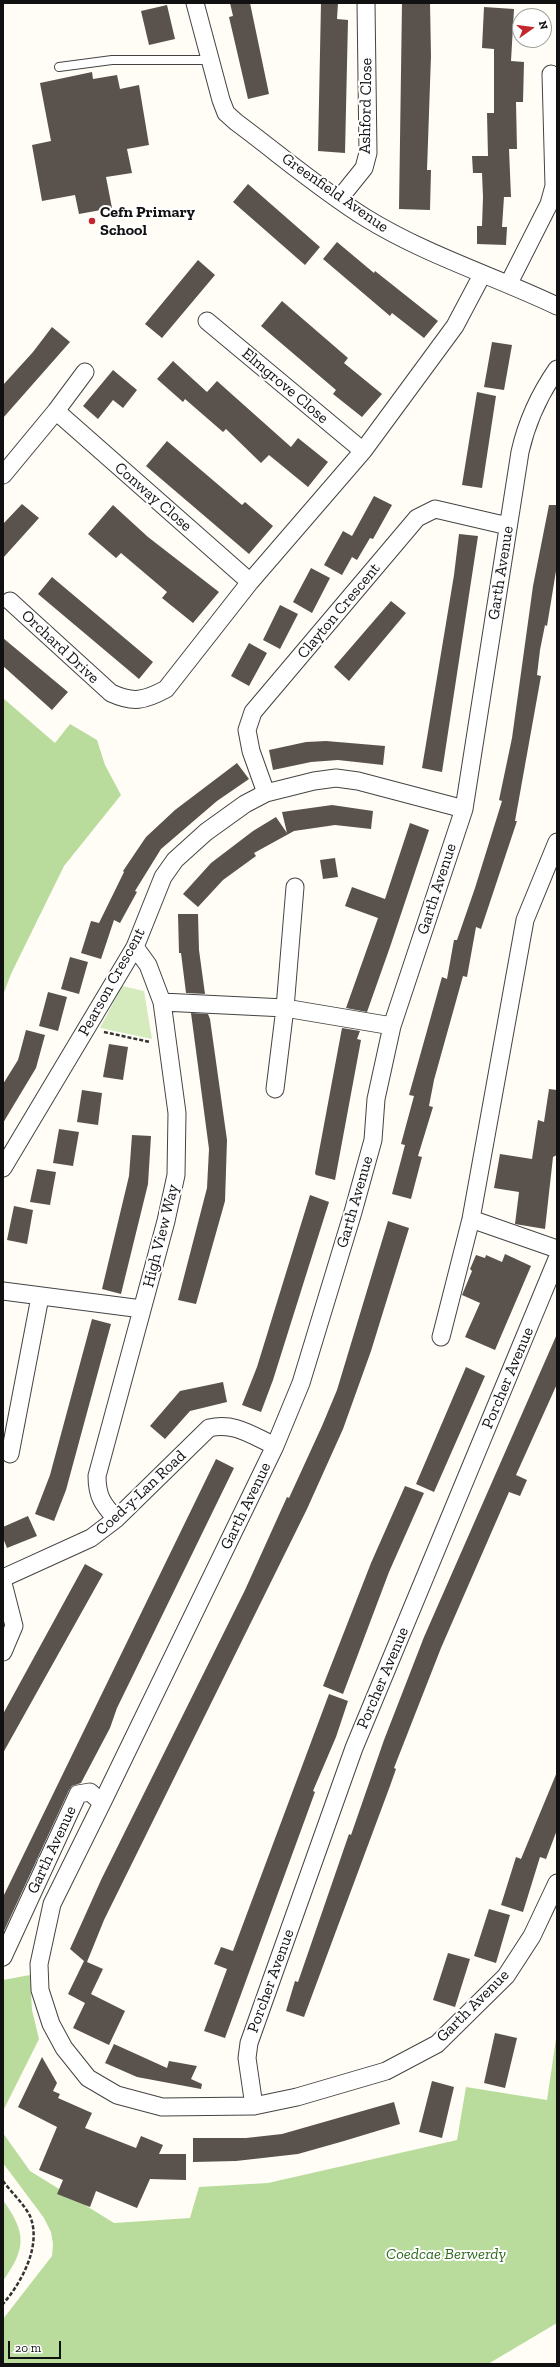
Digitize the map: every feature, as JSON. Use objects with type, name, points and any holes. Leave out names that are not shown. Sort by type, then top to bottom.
[{"type":"street","name":"Greenfield Avenue","points":[[195,3],[226,113],[366,218],[395,234],[482,275],[509,283],[557,306]]},
{"type":"street","name":"Ashford Close","points":[[339,199],[364,168],[368,152],[366,3]]},
{"type":"street","points":[[509,283],[549,204],[554,186],[551,74]]},
{"type":"street","points":[[250,582],[363,451],[455,326],[482,275]]},
{"type":"street","name":"Elmgrove Close","points":[[207,322],[363,451]]},
{"type":"street","name":"Garth Avenue","points":[[555,1895],[532,1936],[506,1976],[437,2044],[386,2071],[297,2097],[254,2106],[162,2108],[117,2095],[88,2078],[64,2048],[51,2024],[40,1990],[39,1964],[52,1904],[275,1446],[301,1383],[353,1212],[373,1140],[376,1099],[392,1026],[464,809],[520,452],[527,424],[544,388],[557,369]]},
{"type":"street","points":[[3,475],[56,411],[85,372]]},
{"type":"street","name":"Conway Close","points":[[56,411],[250,582]]},
{"type":"street","name":"Clayton Crescent","points":[[266,793],[251,751],[247,730],[253,712],[417,518],[435,509],[508,526]]},
{"type":"street","name":"Orchard Drive","points":[[10,601],[111,693],[125,700],[136,701],[154,696],[166,689],[250,582]]},
{"type":"street","name":"Pearson Crescent","points":[[3,1168],[135,947],[163,877],[175,860],[206,832],[245,804],[266,793],[314,781],[336,778],[358,781],[464,809]]},
{"type":"street","points":[[441,1337],[471,1219],[525,920],[557,842]]},
{"type":"street","points":[[275,1089],[285,1008],[295,887]]},
{"type":"street","name":"High View Way","points":[[116,1520],[97,1492],[97,1476],[166,1221],[176,1175],[177,1113],[162,1002],[148,965],[135,947]]},
{"type":"street","points":[[162,1002],[285,1008],[392,1026]]},
{"type":"street","points":[[471,1219],[557,1249]]},
{"type":"street","name":"Porcher Avenue","points":[[254,2106],[248,2058],[249,2043],[354,1748],[557,1259]]},
{"type":"street","points":[[3,1291],[142,1309]]},
{"type":"street","points":[[10,1454],[40,1297]]},
{"type":"street","name":"Coed-y-Lan Road","points":[[3,1578],[91,1538],[116,1520],[209,1428],[223,1425],[233,1426],[275,1446]]},
{"type":"street","points":[[3,1583],[14,1626],[3,1652]]},
{"type":"street","name":"Garth Avenue","points":[[3,1958],[78,1794],[90,1792],[102,1803]]},
{"type":"lane","points":[[59,67],[112,60],[210,60]]},
{"type":"path","points":[[86,1029],[168,1046]]},
{"type":"path","points":[[3,2181],[29,2214],[33,2226],[33,2249],[25,2270],[3,2304]]},
{"type":"green space","points":[[3,698],[55,743],[70,724],[97,740],[105,765],[121,795],[64,866],[11,974],[3,995]]},
{"type":"green space","points":[[122,986],[144,991],[152,1039],[100,1028]]},
{"type":"green space","points":[[30,1975],[32,2010],[39,2039],[3,2111],[3,1980]]},
{"type":"green space","name":"Coedcae Berwerdy","points":[[556,2039],[557,2323],[488,2364],[3,2364],[3,2319],[52,2256],[53,2244],[51,2232],[44,2218],[3,2163],[3,2133],[30,2171],[114,2223],[190,2218],[199,2187],[268,2183],[457,2140],[466,2087],[547,2100]]},
{"type":"green space","points":[[3,2200],[16,2222],[21,2240],[20,2249],[16,2259],[3,2281]]},
{"type":"building","points":[[230,3],[250,3],[269,94],[248,99],[229,17],[233,16]]},
{"type":"building","points":[[321,3],[338,3],[337,19],[348,20],[345,153],[318,151]]},
{"type":"building","points":[[402,3],[430,3],[431,56],[427,170],[431,170],[430,210],[399,209]]},
{"type":"building","points":[[167,5],[175,39],[149,45],[141,11]]},
{"type":"building","points":[[484,7],[512,9],[511,61],[524,62],[523,102],[516,102],[517,149],[509,149],[511,197],[504,197],[502,227],[507,227],[506,245],[477,244],[477,226],[482,226],[482,173],[473,173],[472,156],[488,156],[487,113],[494,113],[494,49],[482,48]]},
{"type":"building","points":[[92,72],[93,79],[117,75],[120,89],[139,85],[149,145],[127,149],[132,173],[106,177],[112,208],[79,214],[75,195],[42,201],[32,145],[51,141],[40,83]]},
{"type":"building","points":[[248,184],[320,247],[305,265],[233,202]]},
{"type":"building","points":[[337,242],[374,273],[375,271],[438,321],[424,338],[392,313],[390,316],[323,259]]},
{"type":"building","points":[[198,260],[215,275],[162,338],[145,324]]},
{"type":"building","points":[[282,301],[348,358],[344,363],[382,394],[362,417],[333,394],[336,390],[261,326]]},
{"type":"building","points":[[52,327],[70,342],[3,418],[3,385],[33,352]]},
{"type":"building","points":[[492,342],[512,345],[504,390],[484,387]]},
{"type":"building","points":[[173,361],[207,392],[217,381],[291,447],[298,438],[328,462],[308,487],[269,455],[261,463],[226,429],[223,432],[185,399],[183,402],[157,379]]},
{"type":"building","points":[[113,370],[137,390],[123,408],[113,400],[98,419],[83,406]]},
{"type":"building","points":[[477,392],[496,396],[482,488],[462,485]]},
{"type":"building","points":[[167,441],[242,505],[245,502],[273,526],[249,554],[146,466]]},
{"type":"building","points":[[374,496],[392,505],[373,539],[370,538],[357,560],[352,557],[342,575],[324,565],[343,531],[352,536]]},
{"type":"building","points":[[22,504],[39,518],[3,558],[3,524]]},
{"type":"building","points":[[113,505],[148,537],[219,592],[193,623],[162,598],[167,592],[121,553],[116,558],[88,534]]},
{"type":"building","points":[[549,505],[557,505],[557,565],[547,626],[545,625],[540,650],[537,675],[541,676],[515,821],[517,821],[481,929],[476,927],[467,977],[463,976],[434,1080],[429,1106],[433,1107],[418,1156],[422,1157],[411,1199],[392,1194],[405,1145],[401,1144],[414,1096],[409,1095],[442,977],[447,979],[454,940],[457,940],[475,888],[502,801],[499,800],[512,738],[533,586]]},
{"type":"building","points":[[459,534],[478,536],[442,772],[422,768],[454,575]]},
{"type":"building","points":[[311,568],[330,578],[312,613],[293,602]]},
{"type":"building","points":[[52,577],[153,662],[139,679],[38,594]]},
{"type":"building","points":[[391,601],[406,613],[349,681],[334,667]]},
{"type":"building","points":[[280,605],[298,614],[280,649],[263,640]]},
{"type":"building","points":[[3,638],[68,692],[52,710],[3,666]]},
{"type":"building","points":[[249,643],[267,653],[249,686],[231,676]]},
{"type":"building","points":[[326,741],[385,746],[383,765],[338,760],[311,762],[273,770],[269,750],[306,742]]},
{"type":"building","points":[[237,763],[249,779],[217,801],[161,849],[135,891],[137,892],[120,923],[114,920],[101,959],[81,953],[91,921],[99,923],[124,872],[123,871],[146,837],[175,810]]},
{"type":"building","points":[[332,805],[373,811],[371,829],[335,825],[294,831],[254,853],[256,856],[223,880],[198,907],[183,894],[211,863],[253,831],[276,817],[287,833],[282,812]]},
{"type":"building","points":[[410,823],[429,830],[390,947],[367,1012],[346,1008],[378,918],[345,906],[352,887],[385,899]]},
{"type":"building","points":[[335,858],[338,877],[323,879],[320,860]]},
{"type":"building","points":[[178,914],[198,914],[199,950],[205,994],[186,993],[181,953],[179,953]]},
{"type":"building","points":[[70,957],[88,962],[79,994],[61,989]]},
{"type":"building","points":[[48,992],[67,997],[58,1031],[39,1026]]},
{"type":"building","points":[[191,1013],[208,1014],[210,1019],[227,1140],[225,1201],[196,1304],[178,1300],[207,1188],[209,1149]]},
{"type":"building","points":[[342,1028],[360,1031],[357,1039],[361,1040],[335,1180],[316,1175],[315,1173]]},
{"type":"building","points":[[26,1030],[45,1035],[36,1068],[3,1123],[3,1084],[18,1060]]},
{"type":"building","points":[[109,1044],[128,1047],[123,1080],[103,1077]]},
{"type":"building","points":[[549,1089],[557,1090],[557,1155],[553,1157],[545,1229],[515,1224],[519,1192],[494,1188],[500,1154],[532,1159],[538,1120],[544,1122]]},
{"type":"building","points":[[82,1090],[102,1093],[98,1125],[77,1122]]},
{"type":"building","points":[[59,1129],[79,1132],[73,1166],[53,1163]]},
{"type":"building","points":[[132,1135],[151,1136],[148,1184],[121,1294],[102,1289],[129,1176]]},
{"type":"building","points":[[37,1169],[56,1172],[50,1205],[30,1202]]},
{"type":"building","points":[[310,1195],[329,1202],[273,1380],[261,1412],[242,1405],[257,1367]]},
{"type":"building","points":[[14,1206],[33,1210],[27,1244],[7,1240]]},
{"type":"building","points":[[388,1221],[409,1228],[371,1351],[343,1429],[307,1509],[104,1920],[87,1962],[103,1969],[91,1994],[125,2011],[109,2045],[73,2028],[85,2003],[68,1994],[84,1961],[70,1949],[101,1880],[245,1590],[287,1497],[289,1498],[322,1426],[337,1390]]},
{"type":"building","points":[[505,1254],[531,1266],[495,1350],[465,1337],[480,1303],[462,1295],[472,1271],[470,1269],[476,1255],[485,1258],[486,1255],[502,1262]]},
{"type":"building","points":[[92,1319],[111,1324],[66,1490],[54,1521],[35,1514],[50,1475]]},
{"type":"building","points":[[557,1334],[557,1384],[516,1475],[527,1480],[520,1496],[509,1492],[441,1648],[394,1768],[396,1769],[390,1786],[304,2017],[286,2011],[295,1981],[298,1982],[349,1834],[351,1835],[384,1740],[424,1637]]},
{"type":"building","points":[[466,1367],[485,1376],[434,1492],[416,1484]]},
{"type":"building","points":[[223,1382],[227,1402],[190,1411],[165,1439],[150,1426],[180,1391]]},
{"type":"building","points":[[216,1459],[234,1468],[117,1708],[110,1728],[81,1783],[72,1786],[69,1790],[3,1933],[3,1897]]},
{"type":"building","points":[[405,1486],[424,1493],[389,1572],[343,1694],[323,1686],[371,1563]]},
{"type":"building","points":[[28,1516],[37,1536],[7,1548],[3,1538],[3,1527]]},
{"type":"building","points":[[85,1564],[103,1574],[3,1753],[3,1714]]},
{"type":"building","points":[[329,1694],[348,1701],[336,1737],[313,1791],[315,1792],[225,2038],[204,2031],[227,1969],[214,1964],[221,1947],[233,1951]]},
{"type":"building","points":[[557,1772],[557,1830],[546,1859],[540,1857],[523,1912],[501,1905],[516,1857],[521,1859]]},
{"type":"building","points":[[489,1909],[510,1915],[496,1963],[474,1956]]},
{"type":"building","points":[[448,1953],[470,1959],[455,2007],[433,2000]]},
{"type":"building","points":[[495,2033],[517,2038],[505,2088],[484,2083]]},
{"type":"building","points":[[114,2044],[167,2068],[169,2061],[197,2066],[191,2079],[202,2084],[201,2089],[137,2077],[105,2063]]},
{"type":"building","points":[[42,2057],[57,2083],[53,2091],[60,2094],[58,2098],[92,2113],[85,2128],[136,2148],[141,2136],[163,2145],[159,2154],[186,2154],[186,2180],[150,2179],[137,2208],[96,2191],[90,2207],[57,2194],[63,2180],[39,2170],[57,2127],[18,2107]]},
{"type":"building","points":[[432,2081],[454,2087],[442,2138],[419,2132]]},
{"type":"building","points":[[394,2102],[400,2124],[344,2141],[298,2154],[236,2161],[193,2162],[193,2138],[246,2138],[282,2134]]},
{"type":"place","name":"Cefn Primary School","points":[[92,221]]}]
